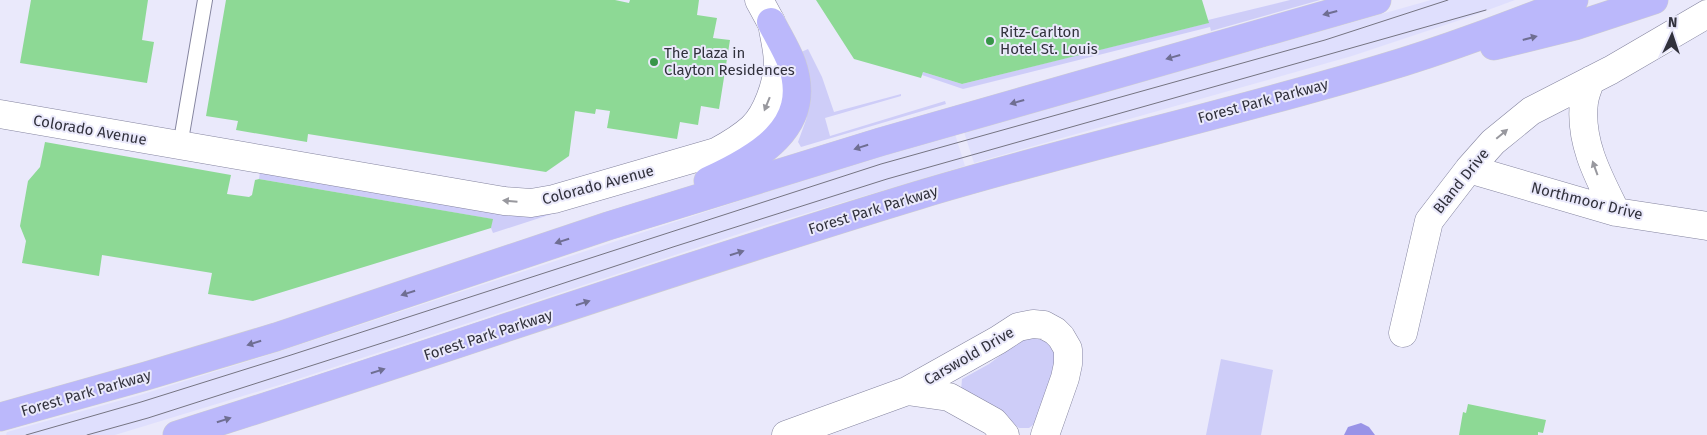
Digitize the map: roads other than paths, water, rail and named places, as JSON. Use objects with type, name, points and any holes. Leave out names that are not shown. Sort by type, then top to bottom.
[{"type":"highway","name":"Forest Park Parkway","points":[[3,416],[146,376],[276,336],[608,226],[880,142],[1377,0]]},
{"type":"highway","name":"Forest Park Parkway","points":[[177,435],[921,194],[1380,69],[1516,23],[1574,0]]},
{"type":"highway","points":[[1380,69],[1511,43],[1575,26],[1654,0]]},
{"type":"highway","points":[[608,226],[729,172],[756,156],[780,136],[792,116],[797,92],[792,64],[765,11]]},
{"type":"street","name":"Colorado Avenue","points":[[0,114],[346,175],[504,201],[531,203],[554,199],[716,152],[734,142],[753,127],[765,110],[774,86],[778,64],[777,46],[765,11]]},
{"type":"street","name":"Bland Drive","points":[[1403,333],[1428,221],[1493,142],[1530,110],[1590,80],[1707,14]]},
{"type":"street","points":[[1590,80],[1584,102],[1584,130],[1595,170],[1616,212]]},
{"type":"street","name":"Northmoor Drive","points":[[1469,169],[1616,212],[1707,226]]},
{"type":"street","name":"Carswold Drive","points":[[786,435],[907,391],[1018,327],[1033,324],[1044,325],[1055,331],[1068,348],[1068,364],[1065,378],[1046,435]]},
{"type":"street","name":"Carswold Drive","points":[[907,391],[948,397],[994,422],[1005,435]]},
{"type":"lane","points":[[180,146],[205,0]]},
{"type":"tram line","points":[[26,435],[141,402],[291,355],[881,164],[1325,40],[1448,0]]},
{"type":"tram line","points":[[87,435],[148,418],[887,179],[1486,10]]},
{"type":"place","name":"Ritz-Carlton Hotel St. Louis","points":[[990,41]]},
{"type":"place","name":"The Plaza in Clayton Residences","points":[[654,62]]}]
